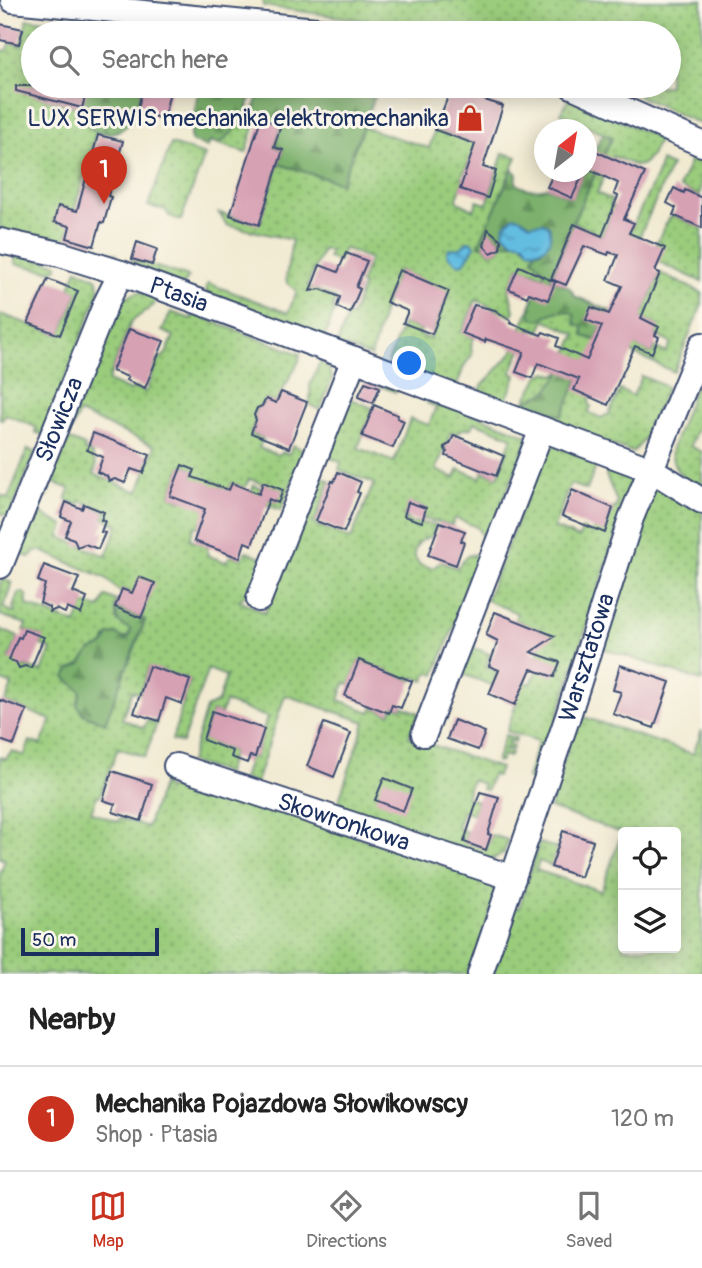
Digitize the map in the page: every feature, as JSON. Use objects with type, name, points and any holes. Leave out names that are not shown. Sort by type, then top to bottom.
[{"type":"street","points":[[13,0],[226,21]]},
{"type":"street","points":[[599,98],[702,144]]},
{"type":"street","name":"Ptasia","points":[[0,241],[60,254],[121,273],[354,359],[652,470],[702,501]]},
{"type":"street","name":"Słowicza","points":[[0,566],[106,303],[121,273]]},
{"type":"street","name":"Warsztatowa","points":[[480,974],[592,644],[631,518],[702,345]]},
{"type":"street","points":[[259,599],[354,359]]},
{"type":"street","points":[[424,734],[542,429]]},
{"type":"street","name":"Skowronkowa","points":[[176,766],[513,878]]},
{"type":"green space","points":[[264,0],[702,0],[702,125],[643,98],[681,98],[681,21],[369,21],[263,6]]},
{"type":"green space","points":[[11,42],[21,46],[21,98],[45,98],[82,108],[87,123],[96,132],[67,237],[117,254],[113,262],[0,234],[0,50],[7,51]]},
{"type":"green space","points":[[84,98],[141,98],[134,118],[111,133],[95,131],[88,126],[84,118]]},
{"type":"green space","points":[[197,98],[250,98],[247,114],[240,125],[219,144],[210,141],[208,147],[192,142],[190,137]]},
{"type":"green space","points":[[256,98],[374,98],[341,183],[279,164],[283,150],[274,147],[281,125],[254,116]]},
{"type":"green space","points":[[569,98],[574,98],[659,139],[651,156],[642,165],[636,166],[613,156],[597,193],[612,200],[610,205],[623,211],[611,213],[602,236],[573,222],[592,182],[597,182],[597,170],[612,138],[597,131],[597,119],[573,119],[561,113]]},
{"type":"green space","points":[[244,120],[255,124],[246,153],[219,144]]},
{"type":"green space","points":[[363,127],[429,148],[435,130],[489,148],[472,163],[469,162],[461,177],[464,179],[458,202],[474,210],[477,201],[487,204],[503,153],[517,157],[479,245],[491,253],[500,249],[501,240],[505,244],[521,241],[529,250],[536,251],[533,255],[545,271],[543,276],[519,266],[509,289],[514,311],[511,316],[476,300],[462,332],[474,338],[471,345],[472,355],[464,366],[456,389],[388,363],[403,323],[421,330],[419,335],[430,339],[449,292],[399,270],[386,302],[371,357],[337,344],[348,315],[352,316],[370,259],[344,248],[338,262],[328,257],[330,251],[323,249],[307,286],[336,299],[324,339],[207,296],[208,283],[288,313],[297,291],[287,283],[286,277],[292,240],[227,225],[219,213],[259,224],[279,164],[341,183]]},
{"type":"green space","points":[[605,134],[612,137],[597,170],[597,145]]},
{"type":"green space","points":[[171,144],[205,155],[181,220],[169,216],[166,210],[148,206]]},
{"type":"green space","points":[[693,155],[702,159],[700,197],[679,187]]},
{"type":"green space","points":[[661,161],[671,166],[633,251],[623,246]]},
{"type":"green space","points":[[512,169],[517,174],[516,183],[522,187],[535,190],[547,187],[572,198],[579,182],[591,182],[551,279],[569,287],[576,297],[608,311],[596,340],[583,336],[583,327],[575,324],[574,314],[570,312],[556,312],[539,320],[531,318],[530,307],[545,271],[533,259],[536,251],[541,251],[548,243],[550,227],[547,224],[530,224],[521,218],[511,240],[513,241],[505,244],[494,234],[484,246],[479,245]]},
{"type":"green space","points":[[673,215],[702,228],[702,282],[659,262],[656,244]]},
{"type":"green space","points":[[15,253],[58,264],[57,268],[51,271],[15,264]]},
{"type":"green space","points":[[132,259],[189,277],[182,287],[131,268]]},
{"type":"green space","points":[[77,269],[96,278],[100,289],[43,435],[35,432],[36,427],[5,414],[2,420],[0,419],[0,314],[60,335],[78,292],[70,288]]},
{"type":"green space","points":[[660,273],[702,293],[702,304],[674,372],[606,341],[589,402],[591,407],[588,412],[601,418],[609,414],[620,390],[633,396],[642,376],[667,387],[643,441],[633,452],[519,412],[539,376],[547,372],[554,375],[559,373],[576,334],[545,320],[540,331],[530,328],[511,373],[516,375],[504,406],[478,397],[482,386],[512,353],[540,282],[611,311],[625,341],[652,353],[655,347],[666,353],[671,343],[655,335],[658,326],[639,317]]},
{"type":"green space","points":[[139,292],[157,296],[154,305],[131,322],[108,381],[130,391],[134,388],[146,392],[158,360],[166,354],[174,336],[162,331],[171,312],[191,319],[193,314],[300,354],[299,361],[276,403],[266,399],[262,406],[257,408],[251,433],[263,438],[259,448],[278,455],[283,452],[289,454],[293,445],[304,450],[281,510],[249,498],[254,485],[261,488],[259,495],[277,503],[282,490],[249,479],[245,488],[232,483],[199,527],[195,526],[190,539],[208,546],[209,556],[225,562],[232,555],[242,559],[246,551],[263,558],[250,592],[239,600],[265,613],[318,475],[330,481],[314,524],[351,539],[374,483],[339,470],[341,462],[322,454],[351,381],[364,372],[399,386],[396,392],[362,379],[352,386],[348,398],[373,408],[358,448],[394,462],[410,419],[429,425],[436,407],[427,403],[430,396],[526,435],[528,439],[487,540],[477,527],[455,518],[452,525],[423,519],[426,508],[409,503],[404,516],[409,522],[436,525],[432,536],[422,540],[416,547],[416,560],[420,565],[433,568],[441,562],[457,568],[466,556],[482,553],[435,675],[428,672],[424,681],[414,677],[412,681],[359,660],[350,684],[345,683],[339,700],[370,712],[373,707],[390,714],[394,706],[402,706],[419,713],[409,737],[500,768],[497,776],[492,775],[487,790],[482,789],[483,784],[472,780],[466,797],[477,801],[474,814],[463,810],[457,828],[467,832],[464,842],[486,849],[491,835],[508,840],[504,853],[489,861],[336,809],[365,722],[285,695],[256,783],[243,779],[250,756],[255,757],[267,717],[225,702],[221,714],[212,711],[203,739],[233,751],[226,773],[190,762],[206,708],[218,702],[226,676],[208,669],[182,743],[172,740],[190,680],[149,667],[140,693],[132,691],[122,719],[144,728],[147,720],[157,723],[145,757],[118,748],[91,812],[118,822],[120,818],[147,827],[163,782],[167,790],[185,780],[488,880],[496,890],[472,974],[0,974],[0,873],[5,860],[0,858],[0,757],[5,759],[12,751],[24,756],[30,741],[41,745],[51,720],[5,702],[12,685],[0,680],[0,629],[18,637],[9,659],[21,667],[42,672],[51,649],[41,645],[43,637],[24,630],[26,624],[0,615],[2,579],[12,583],[3,608],[16,613],[13,607],[18,593],[22,592],[27,596],[27,605],[76,624],[84,604],[100,608],[106,596],[117,601],[117,620],[131,630],[131,633],[125,639],[106,638],[104,645],[131,658],[145,621],[141,618],[148,600],[123,589],[121,593],[106,578],[41,551],[37,550],[29,557],[13,550],[31,508],[64,526],[60,537],[106,556],[118,525],[103,518],[106,511],[81,501],[79,505],[66,500],[70,489],[52,482],[46,497],[37,493],[50,462],[59,464],[68,439],[85,446],[84,450],[92,454],[96,465],[94,474],[138,492],[155,446],[79,413],[72,429],[64,426],[110,314],[122,298]],"holes":[[[474,422],[512,437],[498,477],[483,472],[480,478],[459,469],[455,478],[436,470],[451,432],[456,434],[471,428]],[[182,465],[195,470],[182,501],[170,496]]]},
{"type":"green space","points":[[320,362],[327,365],[332,378],[320,410],[310,405],[310,385]]},
{"type":"green space","points":[[702,367],[702,425],[699,424],[690,446],[702,452],[702,489],[680,475],[674,465],[671,451]]},
{"type":"green space","points":[[583,369],[562,416],[524,402],[546,392],[563,370]]},
{"type":"green space","points":[[554,445],[597,463],[587,490],[570,484],[554,528],[579,538],[582,529],[592,533],[596,525],[606,529],[617,502],[606,475],[609,466],[630,473],[632,484],[537,781],[527,778],[538,741],[507,731],[517,700],[516,679],[531,684],[537,670],[532,667],[546,633],[515,620],[517,613],[486,600],[547,446]]},
{"type":"green space","points":[[28,449],[35,452],[9,517],[0,513],[0,495],[8,498]]},
{"type":"green space","points":[[654,486],[702,508],[702,681],[599,647]]},
{"type":"green space","points":[[115,607],[145,620],[105,723],[83,714],[77,705],[81,691],[65,677],[69,670],[81,664],[90,651],[104,645],[109,635],[116,634],[125,639],[129,637],[131,630],[118,622]]},
{"type":"green space","points":[[469,646],[490,654],[486,667],[514,678],[509,692],[460,673]]},
{"type":"green space","points":[[578,715],[693,754],[702,730],[702,974],[488,974],[510,906],[519,908],[539,843],[557,848],[552,866],[539,861],[536,870],[601,891],[618,844],[618,953],[681,953],[681,827],[618,827],[618,832],[550,808]]},
{"type":"green space","points":[[505,735],[516,738],[515,742],[509,740],[508,743],[513,746],[512,750],[504,750],[511,753],[509,757],[503,755],[500,762],[496,761]]},
{"type":"water","points":[[514,216],[530,224],[543,223],[549,226],[547,245],[540,250],[529,250],[524,243],[513,241],[503,233],[504,226]]},
{"type":"water","points":[[468,241],[475,246],[464,263],[459,264],[449,257],[449,249],[461,248]]},
{"type":"building","points":[[0,24],[21,29],[19,44],[0,40]]},
{"type":"building","points":[[43,98],[85,98],[82,108]]},
{"type":"building","points":[[140,98],[168,98],[164,119],[137,112]]},
{"type":"building","points":[[447,98],[479,98],[503,106],[483,167],[496,171],[488,198],[460,189],[475,144],[435,130]]},
{"type":"building","points":[[261,118],[281,125],[274,147],[283,150],[259,225],[230,215]]},
{"type":"building","points":[[98,135],[123,141],[108,196],[111,197],[104,223],[101,222],[94,246],[67,238],[70,226],[54,222],[58,206],[77,211]]},
{"type":"building","points":[[597,152],[645,173],[624,219],[634,223],[629,233],[665,248],[655,271],[660,273],[641,318],[659,327],[655,335],[659,337],[652,353],[635,346],[608,405],[574,390],[579,379],[538,363],[532,378],[516,372],[524,352],[462,333],[474,305],[495,310],[511,321],[510,323],[541,335],[543,332],[559,338],[556,346],[587,360],[602,326],[586,320],[591,307],[609,314],[622,286],[608,280],[618,255],[609,252],[608,255],[584,246],[566,285],[551,279],[574,224],[602,236],[618,196],[614,194],[618,183],[597,173]]},
{"type":"building","points":[[549,182],[579,182],[572,198],[547,187]]},
{"type":"building","points":[[674,188],[702,198],[702,228],[673,215],[676,208],[667,203]]},
{"type":"building","points":[[488,229],[501,240],[500,249],[491,253],[484,246]]},
{"type":"building","points":[[137,242],[157,249],[152,265],[132,259]]},
{"type":"building","points":[[346,253],[367,261],[356,287],[360,289],[350,313],[337,307],[340,297],[321,289],[310,291],[320,265],[338,272]]},
{"type":"building","points":[[519,266],[555,282],[548,300],[529,293],[527,297],[509,289]]},
{"type":"building","points":[[399,270],[449,291],[432,334],[403,323],[408,311],[386,302]]},
{"type":"building","points":[[48,279],[78,291],[60,335],[28,323]]},
{"type":"building","points":[[129,329],[164,341],[145,388],[112,371]]},
{"type":"building","points":[[365,382],[380,387],[373,403],[358,397]]},
{"type":"building","points":[[281,392],[307,402],[289,448],[251,433],[257,408],[262,406],[266,399],[276,403]]},
{"type":"building","points":[[374,405],[398,415],[397,418],[404,421],[393,448],[362,436]]},
{"type":"building","points":[[93,433],[150,455],[143,473],[131,469],[125,483],[115,479],[109,481],[107,476],[97,472],[103,457],[87,450]]},
{"type":"building","points":[[454,435],[504,456],[496,476],[446,456],[444,447],[450,444]]},
{"type":"building","points":[[182,465],[195,470],[192,477],[229,490],[232,483],[259,494],[263,482],[283,490],[278,503],[269,499],[252,545],[245,542],[240,558],[194,541],[205,509],[170,496]]},
{"type":"building","points":[[338,472],[361,482],[357,492],[360,493],[344,532],[316,521]]},
{"type":"building","points":[[572,490],[613,508],[605,533],[562,516]]},
{"type":"building","points":[[66,502],[82,509],[84,504],[104,512],[101,520],[105,521],[101,532],[105,533],[98,549],[85,544],[77,547],[74,539],[65,536],[71,521],[61,517]]},
{"type":"building","points":[[408,502],[426,508],[422,522],[404,516]]},
{"type":"building","points":[[440,522],[465,531],[456,565],[428,555]]},
{"type":"building","points":[[44,565],[79,578],[73,592],[87,598],[81,614],[67,608],[65,613],[56,609],[50,612],[49,607],[40,603],[45,584],[38,581]]},
{"type":"building","points":[[139,577],[155,583],[141,618],[115,607],[122,589],[132,593]]},
{"type":"building","points":[[495,612],[555,636],[531,652],[560,662],[554,677],[531,669],[515,705],[489,694],[499,670],[489,666],[498,641],[486,635]]},
{"type":"building","points":[[24,630],[44,637],[31,668],[19,668],[16,662],[9,660],[18,637],[21,638]]},
{"type":"building","points":[[359,660],[412,681],[401,708],[392,705],[389,713],[345,696]]},
{"type":"building","points":[[620,665],[670,682],[654,728],[613,714],[621,692],[613,690]]},
{"type":"building","points":[[149,666],[190,680],[182,704],[166,698],[159,721],[134,713]]},
{"type":"building","points":[[0,700],[27,710],[14,745],[0,740]]},
{"type":"building","points":[[212,711],[264,729],[255,757],[250,756],[247,763],[231,757],[233,751],[203,740]]},
{"type":"building","points":[[454,720],[485,732],[478,750],[447,739]]},
{"type":"building","points":[[324,723],[351,733],[334,777],[307,766]]},
{"type":"building","points":[[112,771],[152,784],[141,821],[113,812],[115,804],[103,800]]},
{"type":"building","points":[[384,778],[412,789],[403,811],[375,800]]},
{"type":"building","points":[[480,792],[499,797],[486,850],[464,842]]},
{"type":"building","points":[[563,831],[593,841],[581,877],[551,867]]},
{"type":"place","name":"LUX SERWIS mechanika elektromechanika","points":[[470,118]]},
{"type":"place","name":"Mechanika Pojazdowa Słowikowscy","points":[[104,204]]}]
